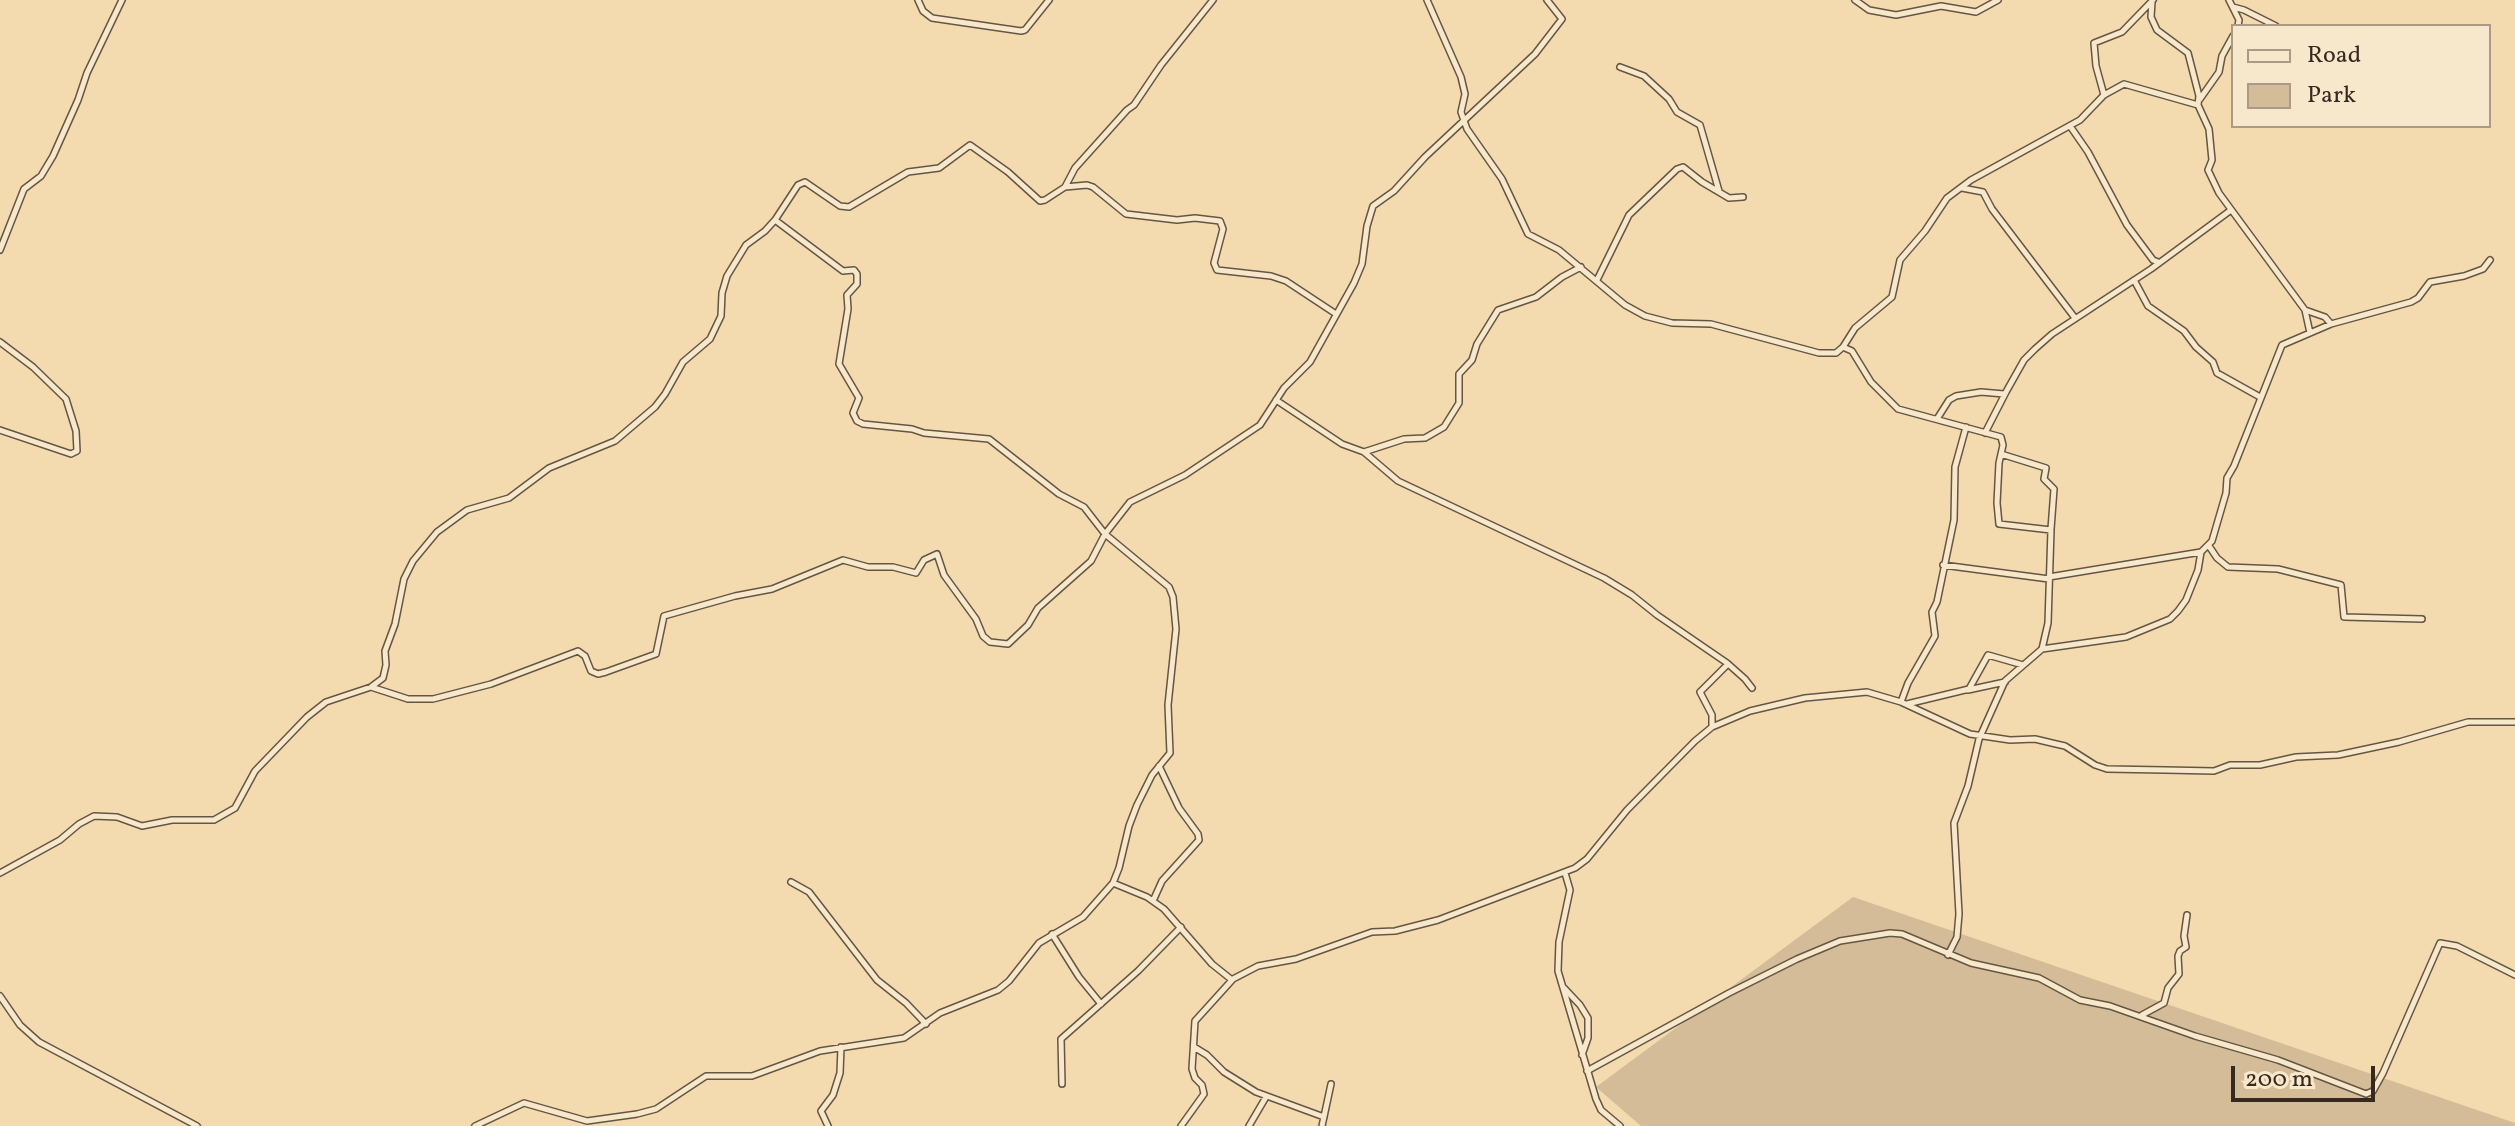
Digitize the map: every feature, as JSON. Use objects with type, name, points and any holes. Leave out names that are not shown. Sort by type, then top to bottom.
[{"type":"street","points":[[0,250],[24,189],[41,176],[53,156],[87,73],[122,0]]},
{"type":"street","points":[[918,0],[923,11],[932,18],[1024,31],[1049,0]]},
{"type":"street","points":[[1065,187],[1075,168],[1134,105],[1161,65],[1213,0]]},
{"type":"street","points":[[1427,0],[1461,77],[1464,122],[1475,145],[1502,179],[1529,235],[1559,250],[1632,310],[1661,321],[1711,324],[1819,353],[1836,353],[1855,328],[1892,297],[1900,260],[1930,225],[1944,201],[1961,188],[2005,160],[2070,126],[2089,113],[2104,95],[2121,85],[2198,102]]},
{"type":"street","points":[[371,687],[408,699],[433,699],[491,684],[578,651],[585,656],[591,671],[601,674],[656,654],[664,616],[772,589],[843,560],[868,567],[893,567],[916,573],[924,560],[937,554],[944,575],[976,619],[983,636],[990,642],[1006,644],[1028,625],[1038,608],[1091,561],[1105,534],[1130,502],[1185,475],[1260,425],[1276,400],[1310,362],[1362,264],[1373,206],[1394,191],[1425,157],[1531,58],[1561,22],[1562,16],[1547,0]]},
{"type":"street","points":[[1855,0],[1869,10],[1896,15],[1941,6],[1976,12],[1998,0]]},
{"type":"street","points":[[2104,95],[2094,43],[2122,32],[2152,0]]},
{"type":"street","points":[[2152,0],[2151,17],[2157,30],[2188,53],[2198,102],[2210,134],[2209,153],[2212,160],[2209,173],[2231,210],[2305,310],[2310,333]]},
{"type":"street","points":[[2229,0],[2238,24]]},
{"type":"street","points":[[2233,7],[2272,24]]},
{"type":"street","points":[[2198,102],[2219,72],[2222,56],[2231,40]]},
{"type":"street","points":[[1620,67],[1644,76],[1677,112],[1700,125],[1719,191]]},
{"type":"street","points":[[2070,126],[2088,152],[2127,225],[2155,263]]},
{"type":"street","points":[[0,873],[60,840],[72,828],[94,816],[117,817],[142,826],[172,820],[209,821],[223,816],[239,804],[249,780],[263,762],[313,711],[338,697],[371,687],[385,674],[385,651],[395,624],[404,579],[430,539],[467,510],[509,498],[549,468],[607,446],[643,419],[665,394],[683,362],[710,339],[721,316],[722,293],[729,271],[746,245],[765,231],[797,186],[805,182],[840,206],[849,207],[908,172],[939,168],[970,145],[1008,172],[1040,201],[1065,187],[1091,186],[1126,214],[1220,221],[1223,229],[1214,263],[1217,270],[1271,276],[1286,281],[1336,314]]},
{"type":"street","points":[[1597,280],[1629,215],[1671,173],[1683,167],[1729,198],[1743,197]]},
{"type":"street","points":[[1961,188],[1983,192],[1992,209],[2075,318]]},
{"type":"street","points":[[1985,433],[2028,355],[2075,318],[2231,210]]},
{"type":"street","points":[[475,1126],[524,1103],[587,1121],[630,1116],[656,1109],[706,1076],[752,1076],[820,1051],[904,1038],[951,1007],[1005,986],[1039,943],[1089,911],[1113,883],[1137,805],[1170,752],[1168,705],[1176,629],[1173,597],[1165,583],[1105,534],[1084,507],[1059,494],[989,439],[924,433],[857,421],[853,413],[859,398],[839,364],[847,317],[847,295],[858,283],[857,274],[854,270],[843,271],[775,220]]},
{"type":"street","points":[[1943,565],[2003,572],[2038,580],[2201,552],[2209,546],[2226,493],[2227,478],[2282,345],[2331,324],[2411,302],[2430,282],[2464,276],[2483,269],[2490,260]]},
{"type":"street","points":[[1364,452],[1404,439],[1425,438],[1444,427],[1459,403],[1459,374],[1472,360],[1477,344],[1498,310],[1536,297],[1581,267]]},
{"type":"street","points":[[2134,280],[2148,306],[2184,331],[2213,362],[2217,373],[2260,397]]},
{"type":"street","points":[[2305,310],[2325,317],[2331,324]]},
{"type":"street","points":[[0,342],[33,367],[66,399],[78,446],[76,452],[71,454],[0,430]]},
{"type":"street","points":[[1843,347],[1851,350],[1871,382],[1898,409],[2001,437],[2003,445],[1997,503],[1999,524],[2051,530]]},
{"type":"street","points":[[1937,419],[1949,400],[1956,396],[1981,392],[2004,394]]},
{"type":"street","points":[[1276,400],[1342,444],[1364,452],[1398,481],[1604,578],[1728,664],[1752,688]]},
{"type":"street","points":[[1904,703],[1909,681],[1935,636],[1932,612],[1937,602],[1954,520],[1955,467],[1966,427]]},
{"type":"street","points":[[2001,454],[2046,468],[2044,480],[2054,488],[2048,623],[2042,649]]},
{"type":"street","points":[[2209,546],[2228,567],[2278,569],[2341,585],[2344,617],[2422,619]]},
{"type":"street","points":[[1948,955],[1957,937],[1959,914],[1954,823],[1968,786],[1980,736],[2005,681],[2042,649],[2112,640],[2170,619],[2186,600],[2198,570],[2201,552]]},
{"type":"street","points":[[1967,690],[1988,655],[2023,665]]},
{"type":"street","points":[[1712,727],[1712,715],[1700,692],[1728,664]]},
{"type":"street","points":[[1904,703],[2005,681]]},
{"type":"street","points":[[1181,1126],[1204,1094],[1202,1085],[1193,1075],[1195,1021],[1232,980],[1258,966],[1292,960],[1372,932],[1395,931],[1438,920],[1565,873],[1587,859],[1627,810],[1712,727],[1750,711],[1805,698],[1867,692],[1904,703],[1980,736],[2035,739],[2065,746],[2107,769],[2214,771],[2230,765],[2260,765],[2296,757],[2338,755],[2399,742],[2468,722],[2515,722]]},
{"type":"street","points":[[1153,901],[1162,881],[1199,840],[1159,766]]},
{"type":"street","points":[[1565,873],[1570,890],[1557,963],[1582,1056],[1601,1110],[1620,1126]]},
{"type":"street","points":[[791,882],[809,892],[877,980],[926,1024]]},
{"type":"street","points":[[1113,883],[1153,901],[1181,927],[1212,964],[1232,980]]},
{"type":"street","points":[[2141,1016],[2164,1003],[2168,988],[2179,974],[2178,956],[2186,947],[2187,915]]},
{"type":"street","points":[[1062,1084],[1061,1040],[1154,956],[1181,927]]},
{"type":"street","points":[[1587,1071],[1729,993],[1840,941],[1897,933],[1971,963],[2039,978],[2069,995],[2278,1060],[2370,1094],[2383,1073],[2440,943],[2457,946],[2515,975]]},
{"type":"street","points":[[1052,934],[1079,977],[1101,1004]]},
{"type":"street","points":[[1562,986],[1588,1018],[1587,1044],[1582,1056]]},
{"type":"street","points":[[0,996],[20,1025],[39,1042],[197,1126]]},
{"type":"street","points":[[828,1126],[821,1111],[833,1095],[840,1073],[841,1047]]},
{"type":"street","points":[[1194,1047],[1224,1072],[1266,1097],[1324,1117]]},
{"type":"street","points":[[1322,1126],[1331,1084]]},
{"type":"street","points":[[1249,1126],[1266,1097]]},
{"type":"green space","points":[[1853,897],[2515,1123],[2515,1126],[1641,1126],[1596,1087]]}]
